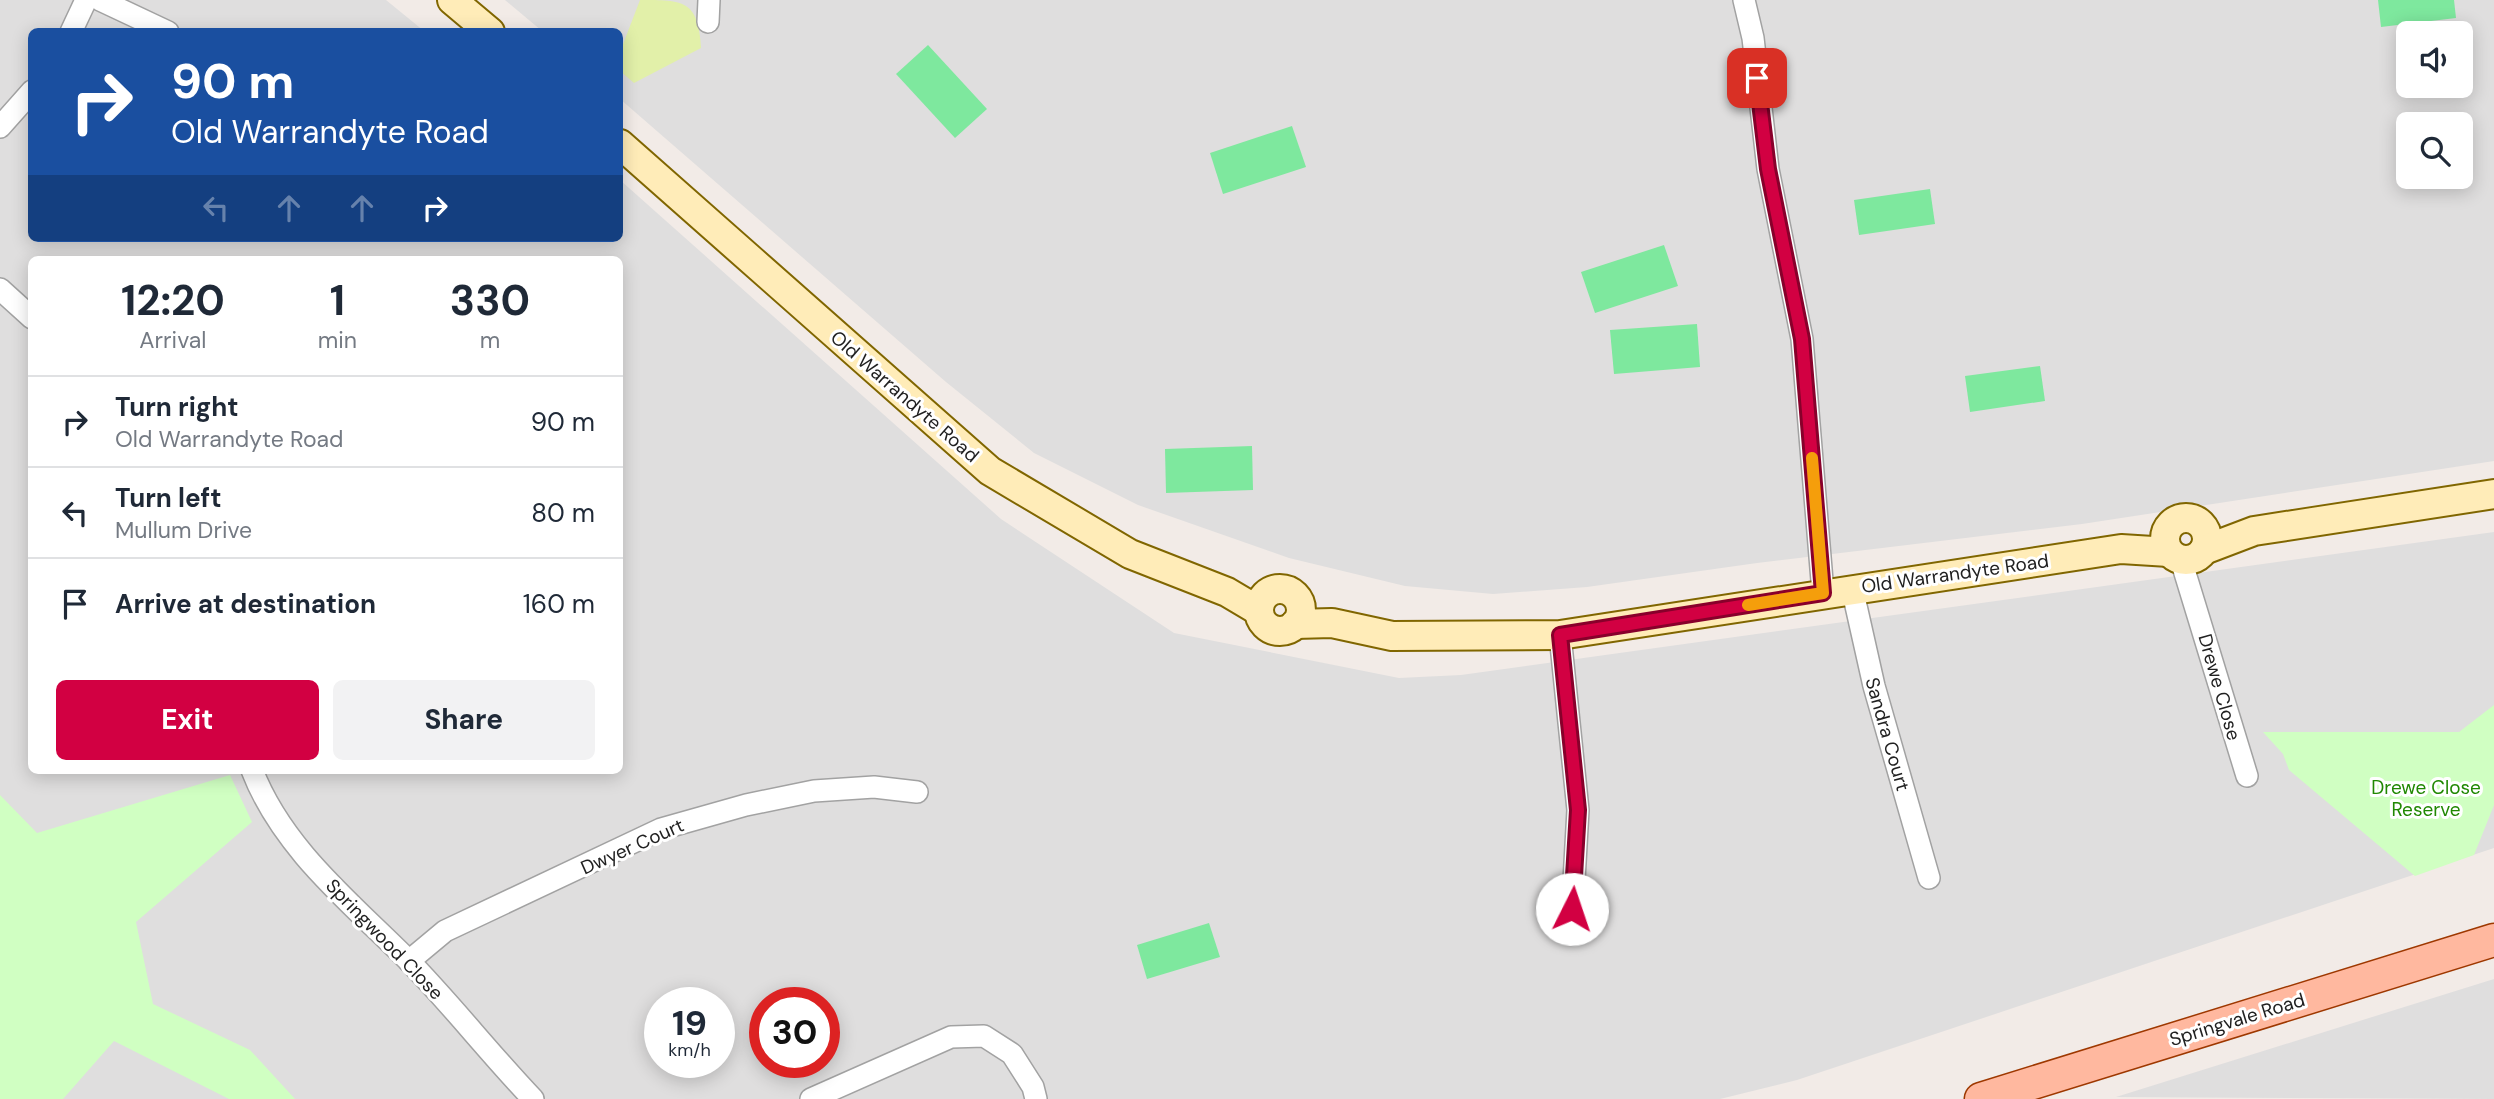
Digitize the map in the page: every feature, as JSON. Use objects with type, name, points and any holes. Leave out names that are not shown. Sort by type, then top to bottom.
[{"type":"main road","points":[[452,0],[485,28]]},
{"type":"main road","name":"Old Warrandyte Road","points":[[623,147],[990,471],[1130,554],[1227,592],[1263,601],[1286,589],[1297,613],[1332,623],[1392,636],[1560,635],[1852,588],[2121,550],[2187,545]]},
{"type":"main road","points":[[2187,545],[2254,531],[2494,494]]},
{"type":"main road","name":"Old Warrandyte Road","points":[[1263,601],[1263,623],[1274,630],[1285,630],[1297,613]]},
{"type":"main road","name":"Springvale Road","points":[[1981,1099],[2052,1087],[2494,940]]},
{"type":"street","points":[[73,28],[86,0]]},
{"type":"street","points":[[100,0],[160,28]]},
{"type":"street","points":[[708,22],[709,0]]},
{"type":"street","points":[[1745,0],[1753,38],[1768,169],[1802,339],[1823,593]]},
{"type":"street","points":[[0,127],[28,96]]},
{"type":"street","points":[[0,289],[28,314]]},
{"type":"street","name":"Drewe Close","points":[[2187,545],[2195,597],[2247,776]]},
{"type":"street","name":"Sandra Court","points":[[1852,588],[1871,675],[1929,877]]},
{"type":"street","points":[[1560,635],[1578,810],[1571,933]]},
{"type":"street","name":"Springwood Close","points":[[253,774],[284,831],[349,905],[409,961],[533,1099]]},
{"type":"street","name":"Dwyer Court","points":[[409,961],[446,931],[661,829],[746,805],[814,791],[874,787],[917,792]]},
{"type":"street","points":[[811,1099],[951,1037],[984,1036],[1012,1054],[1033,1087],[1036,1099]]},
{"type":"shaded area","points":[[0,0],[386,0],[420,28],[28,28],[28,242],[623,242],[623,183],[1001,519],[1174,633],[1399,678],[1461,675],[2494,532],[2494,848],[1797,1080],[1720,1099],[0,1099]]},
{"type":"shaded area","points":[[505,0],[2494,0],[2494,461],[2082,524],[1757,563],[1587,587],[1493,594],[1405,586],[1289,558],[1138,505],[1034,453],[946,382],[623,102],[623,28],[538,28]]},
{"type":"shaded area","points":[[2494,979],[2494,1099],[2116,1097]]},
{"type":"green space","points":[[640,0],[668,1],[686,6],[692,12],[701,48],[634,83],[623,74],[623,44]]},
{"type":"green space","points":[[2378,0],[2454,0],[2456,18],[2396,21],[2396,25],[2381,27]]},
{"type":"green space","points":[[928,45],[987,109],[955,138],[896,74]]},
{"type":"green space","points":[[1292,126],[1306,167],[1223,194],[1210,153]]},
{"type":"green space","points":[[1930,189],[1935,224],[1859,235],[1854,200]]},
{"type":"green space","points":[[1664,245],[1678,286],[1595,313],[1581,272]]},
{"type":"green space","points":[[1697,324],[1700,367],[1614,374],[1610,330]]},
{"type":"green space","points":[[2040,366],[2045,401],[1970,412],[1965,376]]},
{"type":"green space","points":[[1252,446],[1253,490],[1166,493],[1165,449]]},
{"type":"green space","name":"Drewe Close Reserve","points":[[2494,705],[2494,805],[2474,855],[2415,876],[2289,770],[2283,754],[2263,732],[2459,732]]},
{"type":"green space","points":[[230,775],[252,822],[136,922],[153,1004],[250,1050],[295,1099],[229,1099],[114,1041],[63,1099],[0,1099],[0,795],[37,833]]},
{"type":"green space","points":[[1209,923],[1220,957],[1147,979],[1137,945]]},
{"type":"slow traffic","points":[[1748,605],[1823,593],[1812,458]]},
{"type":"route","points":[[1572,909],[1578,810],[1560,635],[1823,593],[1802,339],[1768,169],[1760,122],[1757,78]]}]
